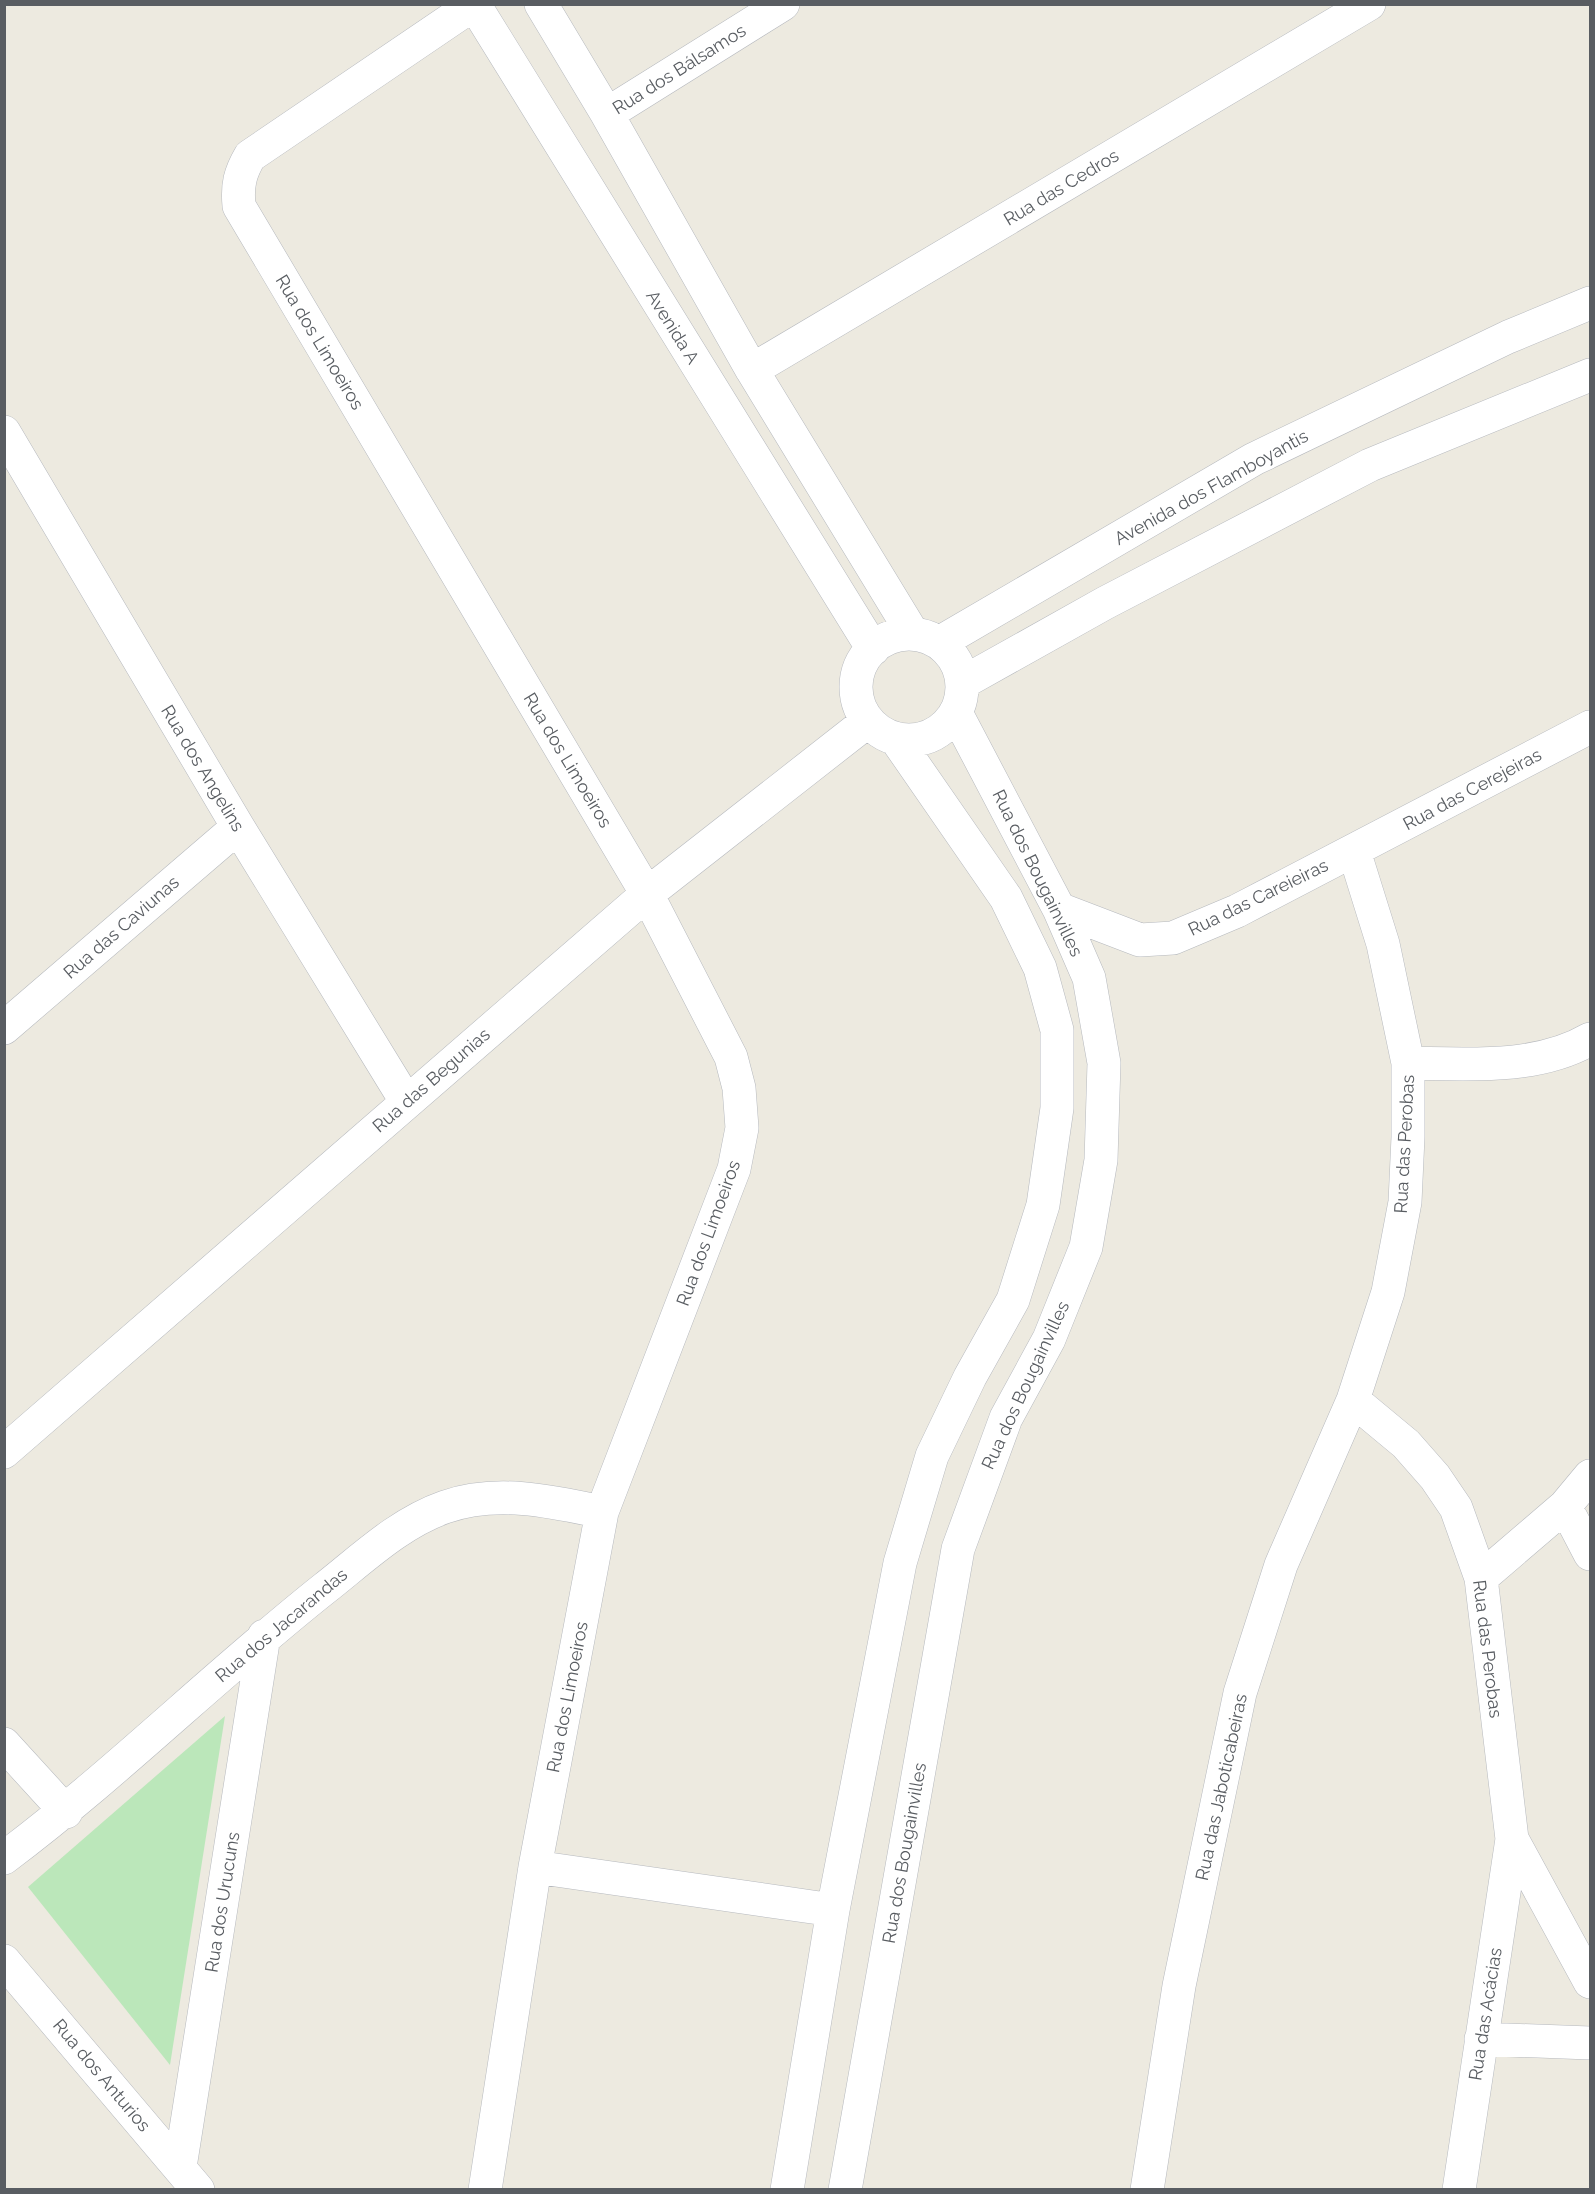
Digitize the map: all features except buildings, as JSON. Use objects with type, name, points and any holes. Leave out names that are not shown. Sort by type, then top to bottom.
[{"type":"street","name":"Rua dos Limoeiros","points":[[474,4],[250,156],[241,171],[237,189],[238,206],[647,894],[730,1057],[739,1088],[742,1128],[734,1169],[602,1512],[536,1867],[485,2190]]},
{"type":"street","name":"Avenida A","points":[[474,4],[873,649]]},
{"type":"street","points":[[541,4],[752,370],[926,639],[951,654],[959,668],[959,698]]},
{"type":"street","name":"Rua dos Bálsamos","points":[[606,114],[783,4]]},
{"type":"street","name":"Rua das Cedros","points":[[752,370],[1369,4]]},
{"type":"street","name":"Avenida dos Flamboyantis","points":[[873,649],[884,640],[926,639],[1254,459],[1508,337],[1590,303]]},
{"type":"street","points":[[873,649],[863,662],[857,684],[860,708],[868,721],[881,733],[896,739],[910,741],[937,733],[959,698],[1105,603],[1370,465],[1590,375]]},
{"type":"street","name":"Rua dos Angelins","points":[[4,432],[238,827],[406,1101]]},
{"type":"street","name":"Rua dos Bougainvilles","points":[[845,2190],[958,1549],[1006,1418],[1049,1339],[1086,1247],[1101,1160],[1104,1063],[1089,978],[1059,909],[959,698]]},
{"type":"street","name":"Rua das Begunias","points":[[4,1452],[647,894],[868,721]]},
{"type":"street","name":"Rua das Cerejeiras","points":[[1354,851],[1590,727]]},
{"type":"street","points":[[787,2190],[832,1911],[900,1563],[932,1456],[970,1377],[1013,1300],[1043,1204],[1058,1108],[1057,1030],[1040,968],[1006,898],[896,739]]},
{"type":"street","name":"Rua das Caviunas","points":[[6,1023],[238,827]]},
{"type":"street","name":"Rua das Careieiras","points":[[1059,909],[1140,940],[1173,938],[1238,911],[1354,851]]},
{"type":"street","name":"Rua das Perobas","points":[[1354,851],[1383,944],[1408,1063],[1408,1137],[1405,1202],[1388,1292],[1353,1400],[1406,1444],[1435,1477],[1456,1508],[1481,1578],[1512,1839],[1590,1982]]},
{"type":"street","points":[[1408,1063],[1499,1064],[1548,1055],[1590,1040]]},
{"type":"street","name":"Rua das Jaboticabeiras","points":[[1147,2190],[1179,1986],[1240,1693],[1281,1565],[1353,1400]]},
{"type":"street","points":[[1481,1578],[1565,1506],[1590,1476]]},
{"type":"street","name":"Rua dos Jacarandas","points":[[4,1858],[66,1812],[264,1636],[404,1526],[446,1507],[496,1498],[538,1498],[602,1512]]},
{"type":"street","points":[[1565,1506],[1590,1554]]},
{"type":"street","name":"Rua dos Urucuns","points":[[189,2178],[264,1636]]},
{"type":"street","points":[[4,1744],[66,1812]]},
{"type":"street","name":"Rua das Acácias","points":[[1459,2190],[1512,1839]]},
{"type":"street","points":[[536,1867],[832,1911]]},
{"type":"street","name":"Rua dos Anturios","points":[[4,1960],[189,2178]]},
{"type":"street","points":[[1481,2039],[1590,2043]]},
{"type":"green space","points":[[225,1716],[170,2065],[28,1887]]}]
